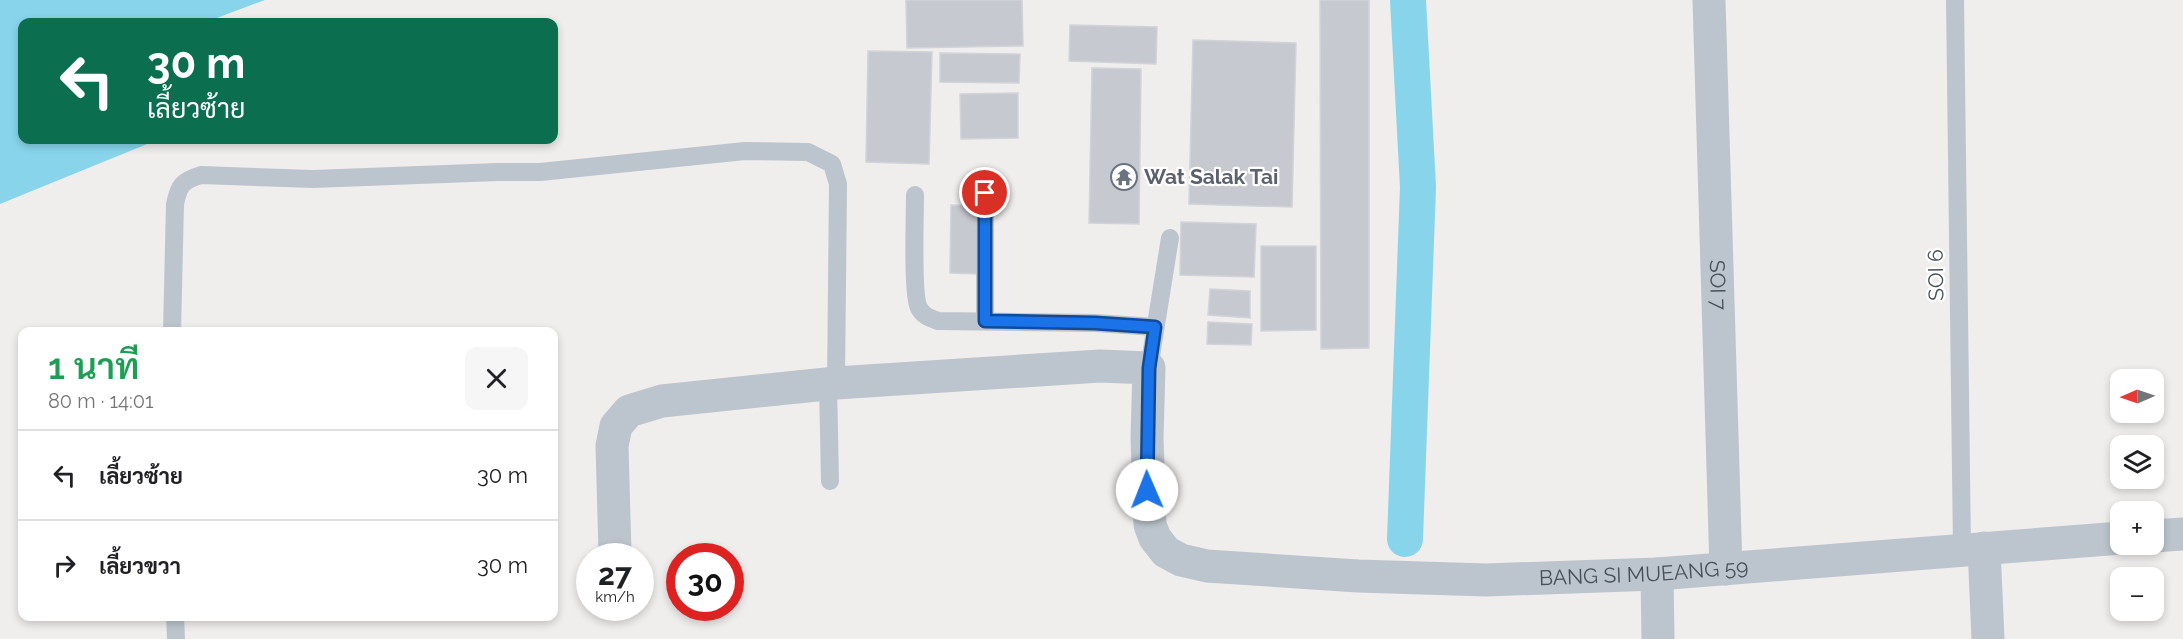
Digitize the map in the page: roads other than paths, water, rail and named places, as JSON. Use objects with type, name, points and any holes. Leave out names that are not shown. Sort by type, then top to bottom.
[{"type":"street","name":"SOI 7","points":[[1709,0],[1726,569]]},
{"type":"street","points":[[615,543],[612,446],[616,426],[629,411],[662,401],[832,383],[1100,366],[1149,368]]},
{"type":"street","name":"BANG SI MUEANG 59","points":[[1149,368],[1147,438],[1150,525],[1155,538],[1166,552],[1180,560],[1207,567],[1358,576],[1486,580],[1657,574],[2110,539]]},
{"type":"street","points":[[2164,535],[2183,534]]},
{"type":"street","points":[[1973,549],[1988,639]]},
{"type":"street","points":[[1657,574],[1658,639]]},
{"type":"lane","name":"SOI 6","points":[[1954,0],[1973,549]]},
{"type":"lane","points":[[172,327],[175,204],[178,189],[188,179],[201,175],[313,179],[540,172],[745,151],[808,152],[832,164],[838,184],[830,481]]},
{"type":"lane","points":[[985,193],[985,321]]},
{"type":"lane","points":[[915,195],[918,307],[925,316],[938,321],[1095,323],[1155,327]]},
{"type":"lane","points":[[1149,368],[1170,238]]},
{"type":"lane","points":[[176,621],[176,639]]},
{"type":"water","points":[[0,0],[265,0],[217,18],[18,18],[18,144],[147,144],[0,204]]},
{"type":"waterway","points":[[1405,539],[1418,187],[1408,0]]},
{"type":"place","name":"Wat Salak Tai","points":[[1124,177]]}]
